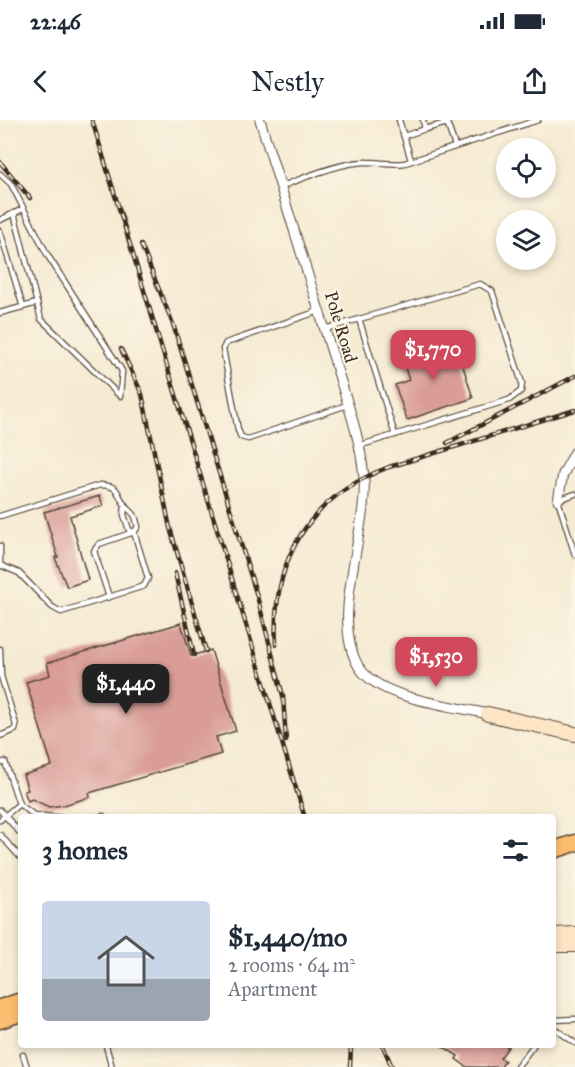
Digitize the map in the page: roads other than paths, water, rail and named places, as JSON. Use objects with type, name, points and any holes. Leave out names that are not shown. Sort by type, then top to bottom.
[{"type":"highway","points":[[556,839],[575,833]]},
{"type":"highway","points":[[556,849],[575,843]]},
{"type":"highway","points":[[0,1008],[18,1002]]},
{"type":"highway","points":[[0,1020],[18,1014]]},
{"type":"main road","points":[[488,714],[575,734]]},
{"type":"main road","points":[[556,935],[575,934]]},
{"type":"main road","points":[[556,945],[575,945]]},
{"type":"street","name":"Pole Road","points":[[260,120],[325,329],[358,446],[364,487],[349,597],[349,636],[359,668],[375,684],[394,692],[488,714]]},
{"type":"street","points":[[558,500],[563,474],[575,452]]},
{"type":"lane","points":[[399,120],[411,160]]},
{"type":"lane","points":[[423,120],[425,129]]},
{"type":"lane","points":[[280,187],[316,174],[366,162],[387,165],[411,160],[538,120]]},
{"type":"lane","points":[[404,136],[447,123],[454,146]]},
{"type":"lane","points":[[0,174],[11,184],[48,256],[122,370],[120,396],[41,320],[14,213]]},
{"type":"lane","points":[[0,220],[23,209]]},
{"type":"lane","points":[[0,231],[23,307]]},
{"type":"lane","points":[[325,329],[480,284],[492,291],[522,383],[521,391],[509,400],[358,446]]},
{"type":"lane","points":[[0,314],[37,303]]},
{"type":"lane","points":[[319,311],[226,343],[223,349],[238,430],[241,437],[248,439],[347,405]]},
{"type":"lane","points":[[360,319],[395,435]]},
{"type":"lane","points":[[0,516],[100,485],[111,486],[120,493],[125,505],[125,522],[129,530],[134,532],[148,578],[144,586],[62,612],[52,607],[19,573],[0,565],[0,546]]},
{"type":"lane","points":[[575,494],[558,500],[575,555]]},
{"type":"lane","points":[[109,597],[94,551],[99,544],[134,532],[138,526],[134,512],[125,505]]},
{"type":"lane","points":[[0,649],[1,676],[16,725],[15,730],[0,736]]},
{"type":"lane","points":[[0,764],[5,762],[19,804],[33,814]]},
{"type":"lane","points":[[2,818],[19,804]]},
{"type":"lane","points":[[0,810],[2,818],[18,831]]},
{"type":"lane","points":[[0,835],[18,855]]},
{"type":"lane","points":[[556,1020],[575,1019]]},
{"type":"lane","points":[[556,1029],[575,1043]]},
{"type":"lane","points":[[107,1048],[112,1067]]},
{"type":"lane","points":[[517,1067],[531,1048]]},
{"type":"lane","points":[[23,1055],[27,1067]]},
{"type":"railway","points":[[92,120],[304,814]]},
{"type":"railway","points":[[0,162],[30,198]]},
{"type":"railway","points":[[141,245],[173,324],[257,596],[283,696],[286,741]]},
{"type":"railway","points":[[121,349],[142,394],[170,528],[206,651]]},
{"type":"railway","points":[[447,443],[575,376]]},
{"type":"railway","points":[[276,645],[276,614],[280,585],[288,559],[301,535],[317,514],[337,495],[361,480],[389,467],[575,410]]},
{"type":"railway","points":[[175,573],[194,655]]},
{"type":"railway","points":[[350,1067],[351,1048]]},
{"type":"railway","points":[[384,1048],[392,1067]]}]
